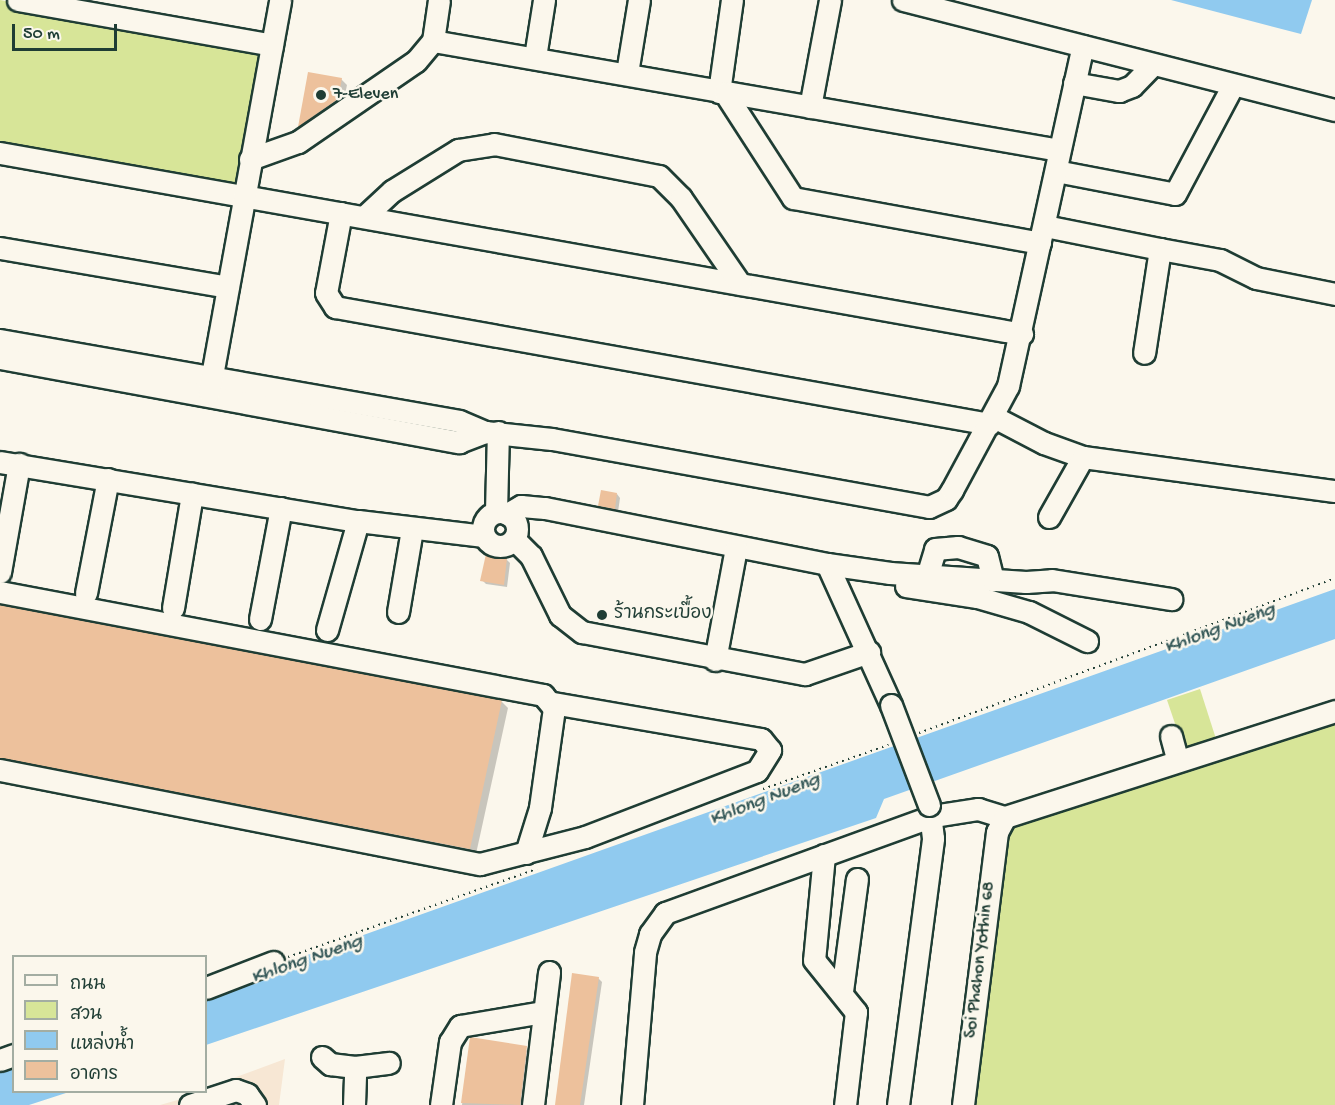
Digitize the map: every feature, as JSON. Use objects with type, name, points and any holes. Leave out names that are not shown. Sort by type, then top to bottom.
[{"type":"street","points":[[18,0],[272,45]]},
{"type":"street","points":[[210,388],[250,159],[269,102],[272,45],[279,0]]},
{"type":"street","points":[[250,159],[298,142],[416,62],[433,41],[439,0]]},
{"type":"street","points":[[535,57],[544,0]]},
{"type":"street","points":[[627,73],[639,0]]},
{"type":"street","points":[[732,0],[722,92],[793,198],[1043,235],[1160,249],[1220,260],[1256,278],[1335,294]]},
{"type":"street","points":[[810,107],[830,0]]},
{"type":"street","points":[[903,0],[1335,110]]},
{"type":"street","points":[[433,41],[1059,150]]},
{"type":"street","points":[[0,340],[459,442],[492,432],[929,507],[946,499],[992,420],[1008,386],[1022,334],[1059,150],[1083,46]]},
{"type":"street","points":[[1074,83],[1119,91],[1132,86],[1153,64]]},
{"type":"street","points":[[1056,171],[1175,194],[1183,186],[1233,85]]},
{"type":"street","points":[[364,216],[392,191],[458,150],[494,144],[659,176],[681,198],[740,284]]},
{"type":"street","points":[[0,153],[244,193],[341,213],[1022,334]]},
{"type":"street","points":[[341,213],[326,293],[335,307],[992,420],[1044,444],[1083,457],[1335,491]]},
{"type":"street","points":[[0,248],[228,287]]},
{"type":"street","points":[[1144,353],[1160,249]]},
{"type":"street","points":[[0,358],[210,388]]},
{"type":"street","points":[[0,572],[9,463],[358,521],[484,536],[501,546],[514,539],[517,527],[502,513],[492,432]]},
{"type":"street","points":[[1049,517],[1083,457]]},
{"type":"street","points":[[86,593],[108,479]]},
{"type":"street","points":[[173,608],[192,494]]},
{"type":"street","points":[[484,536],[484,522],[502,513],[520,506],[545,508],[736,548],[827,564],[927,576],[1080,583],[1171,599]]},
{"type":"street","points":[[260,619],[280,508]]},
{"type":"street","points":[[327,630],[358,521]]},
{"type":"street","points":[[398,612],[412,529]]},
{"type":"street","points":[[514,539],[531,556],[556,608],[572,627],[715,660],[806,674],[869,652]]},
{"type":"street","points":[[927,576],[935,549],[958,547],[987,556],[993,580]]},
{"type":"street","points":[[715,660],[736,548]]},
{"type":"street","points":[[827,564],[869,652],[931,811],[898,1105]]},
{"type":"street","points":[[890,573],[903,586],[977,597],[1029,612],[1088,641]]},
{"type":"street","points":[[0,592],[538,693],[552,702],[761,739],[770,750],[758,771],[585,837],[480,864],[0,770]]},
{"type":"street","points":[[526,854],[540,808],[552,702]]},
{"type":"street","points":[[633,1105],[645,952],[657,922],[677,907],[824,855],[931,811],[978,810],[1005,817],[1177,759],[1335,711]]},
{"type":"street","points":[[1170,736],[1177,759]]},
{"type":"street","name":"Soi Phahon Yothin 68","points":[[963,1105],[997,832],[1005,817]]},
{"type":"street","points":[[824,855],[814,960],[842,991],[856,1012],[845,1105]]},
{"type":"street","points":[[842,991],[856,879]]},
{"type":"street","points":[[207,988],[273,962]]},
{"type":"street","points":[[533,1105],[549,972]]},
{"type":"street","points":[[441,1105],[450,1042],[460,1026],[544,1012]]},
{"type":"street","points":[[322,1057],[330,1064],[356,1067],[389,1063]]},
{"type":"street","points":[[354,1105],[356,1067]]},
{"type":"street","points":[[190,1105],[236,1089],[246,1094],[255,1105]]},
{"type":"path","points":[[915,735],[1335,578]]},
{"type":"shaded area","points":[[285,1059],[279,1105],[160,1105],[207,1093],[207,1088]]},
{"type":"green space","points":[[0,0],[266,46],[241,194],[0,157]]},
{"type":"green space","points":[[1200,689],[1217,742],[1185,753],[1167,700]]},
{"type":"green space","points":[[1335,721],[1335,1105],[976,1105],[1011,823]]},
{"type":"water","points":[[1171,0],[1312,0],[1301,34]]},
{"type":"water","name":"Khlong Nueng","points":[[1335,589],[1335,639],[884,799],[876,818],[207,1045],[207,991]]},
{"type":"water","points":[[12,1059],[12,1093],[66,1093],[29,1105],[0,1105],[0,1064]]},
{"type":"building","name":"7-Eleven","points":[[308,72],[342,78],[338,99],[298,127]]},
{"type":"building","points":[[601,490],[617,493],[615,509],[598,506]]},
{"type":"building","points":[[486,554],[507,558],[504,585],[480,581]]},
{"type":"building","points":[[0,605],[502,700],[470,849],[0,758]]},
{"type":"building","points":[[572,973],[599,977],[580,1105],[555,1105]]},
{"type":"building","points":[[470,1037],[527,1046],[520,1105],[461,1103]]},
{"type":"place","name":"7-Eleven","points":[[321,95]]},
{"type":"place","name":"ร้านกระเบื้อง","points":[[602,615]]}]
